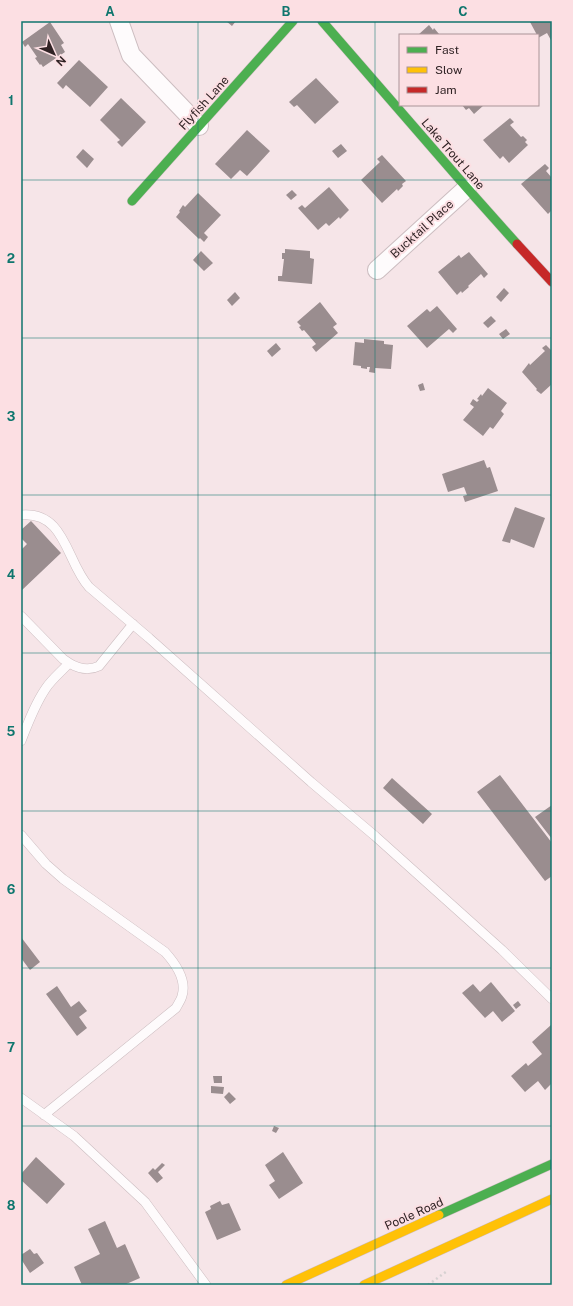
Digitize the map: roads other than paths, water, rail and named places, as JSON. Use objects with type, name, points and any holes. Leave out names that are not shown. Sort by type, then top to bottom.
[{"type":"street","points":[[119,21],[131,55],[199,126]]},
{"type":"street","name":"Flyfish Lane","points":[[132,201],[293,21]]},
{"type":"street","name":"Lake Trout Lane","points":[[322,21],[467,188],[552,282]]},
{"type":"street","name":"Bucktail Place","points":[[377,270],[467,188]]},
{"type":"street","name":"Poole Road","points":[[286,1285],[315,1279],[552,1164]]},
{"type":"street","points":[[364,1285],[552,1199]]},
{"type":"lane","points":[[21,515],[31,514],[53,526],[64,540],[85,583],[311,782],[376,836],[502,950],[552,999]]},
{"type":"lane","points":[[21,616],[69,663],[74,666],[92,670],[99,666],[133,624]]},
{"type":"lane","points":[[21,742],[29,720],[43,693],[69,663]]},
{"type":"lane","points":[[21,834],[46,864],[63,880],[165,952],[173,961],[182,982],[182,995],[176,1008],[44,1115]]},
{"type":"lane","points":[[21,1098],[74,1136],[145,1202],[206,1285]]}]
